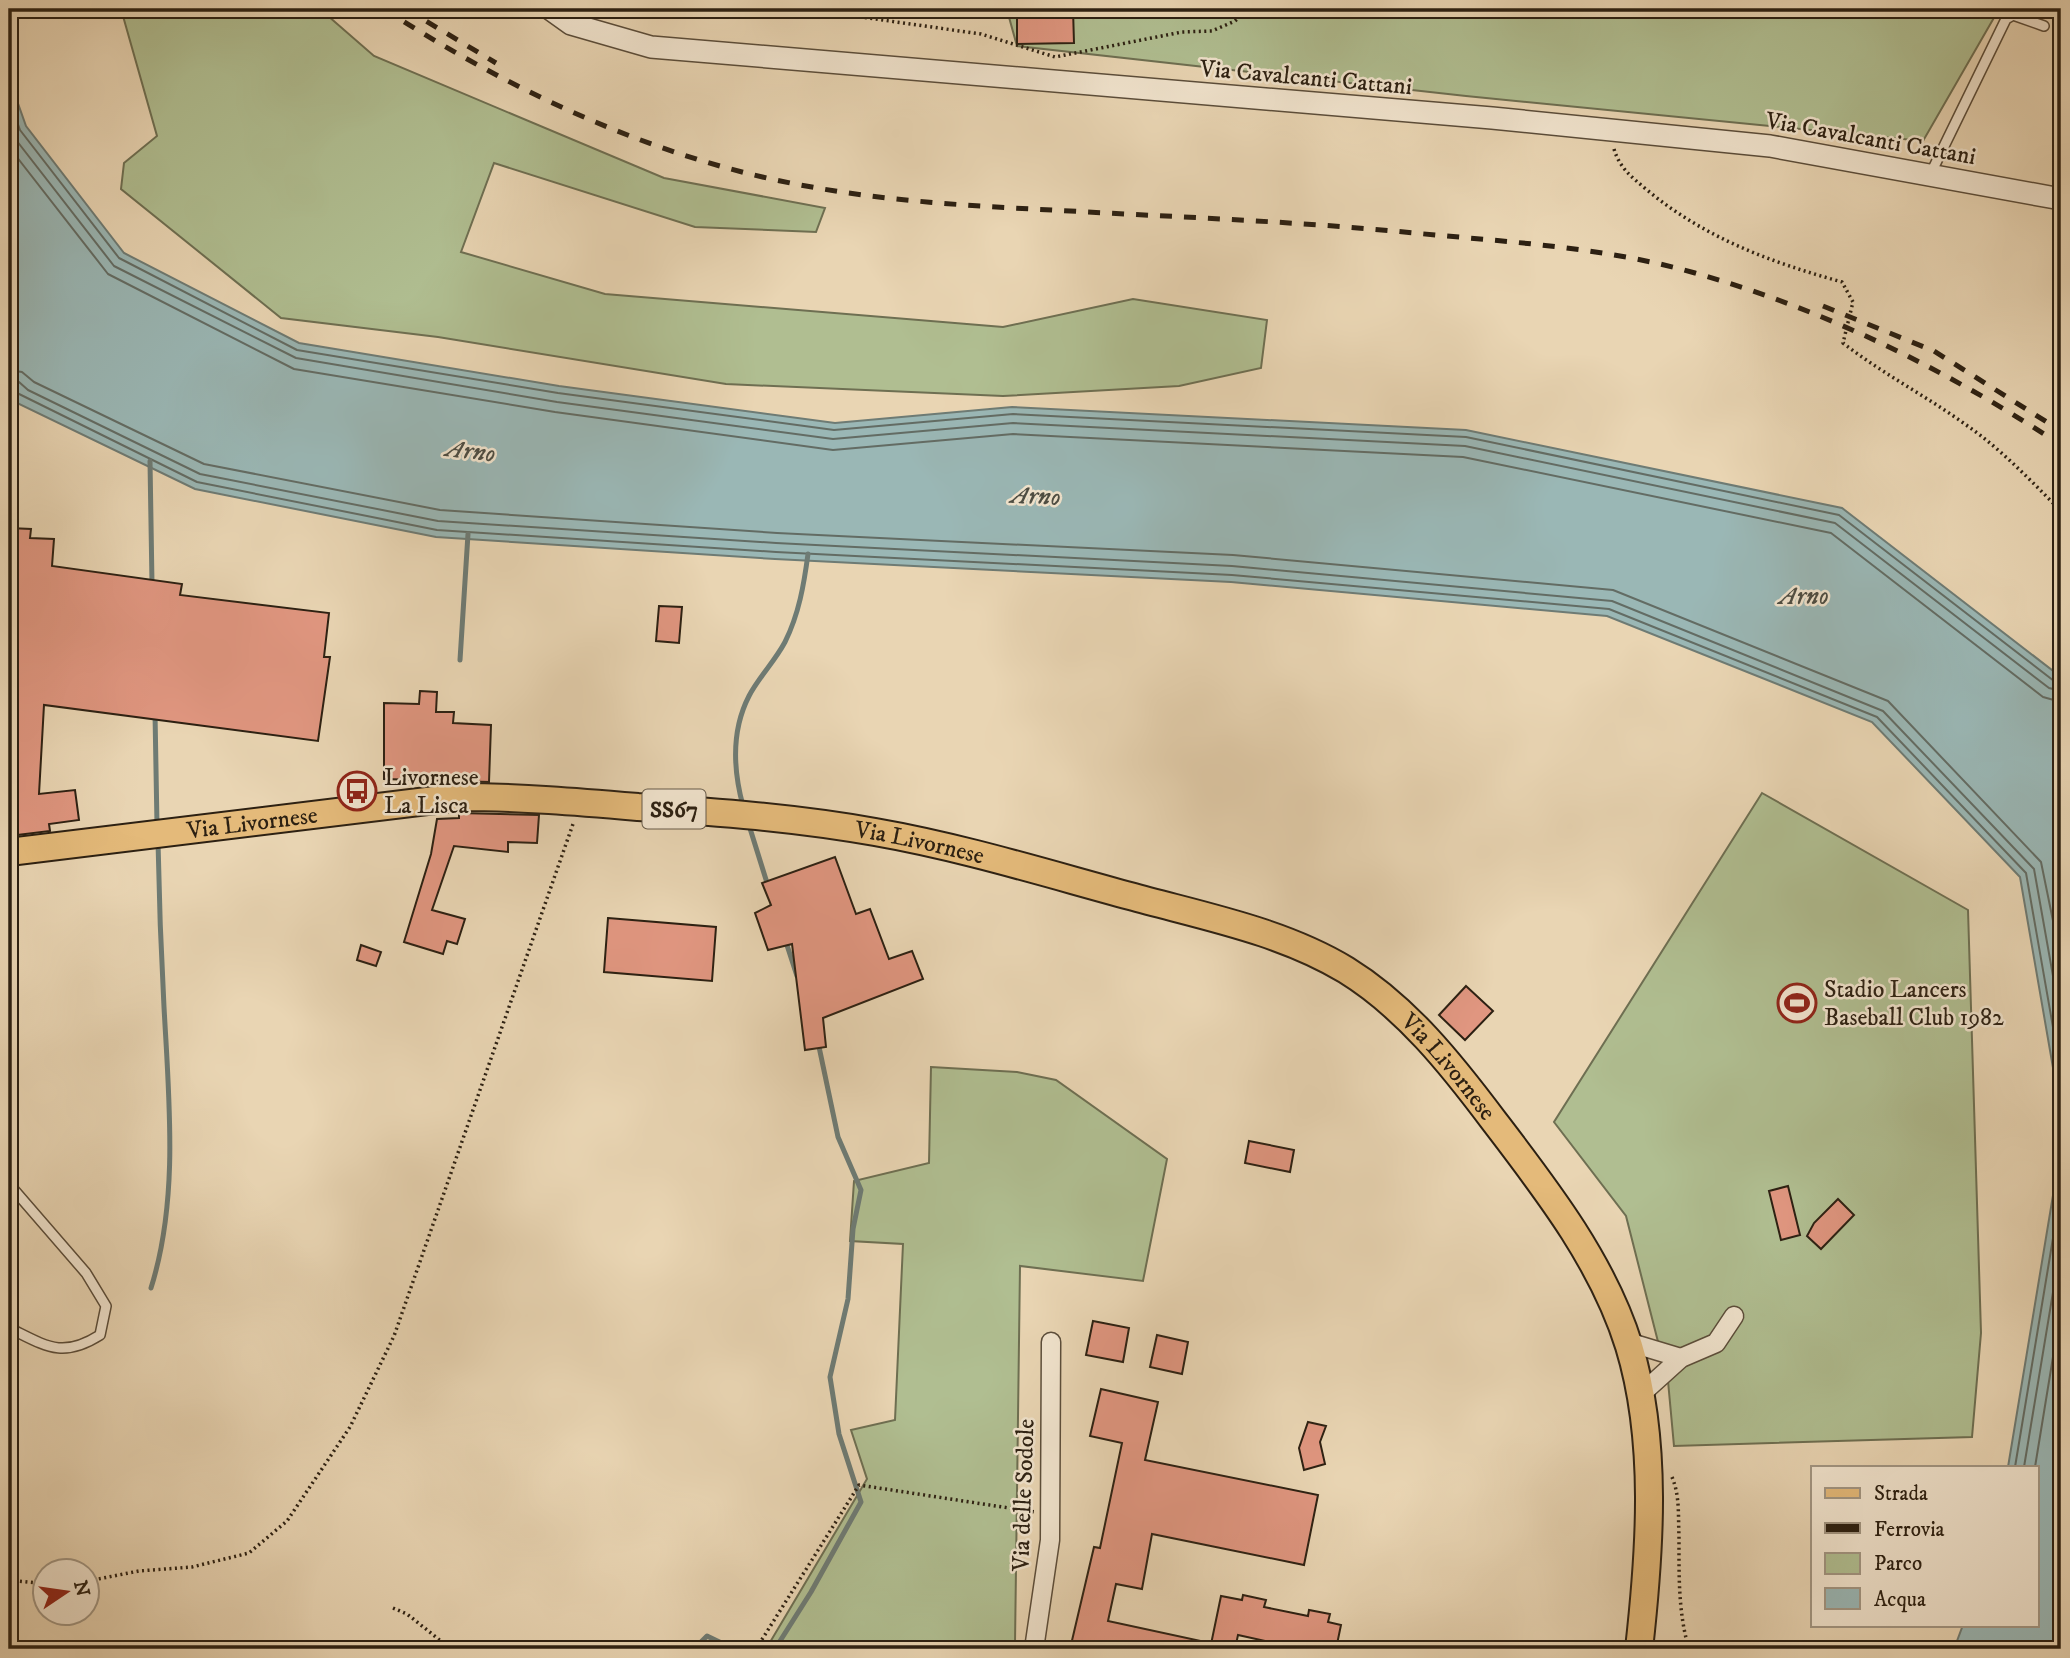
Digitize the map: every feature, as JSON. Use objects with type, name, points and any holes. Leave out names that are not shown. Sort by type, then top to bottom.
[{"type":"main road","name":"Via Livornese","points":[[9,852],[414,801],[515,797],[802,820],[880,832],[988,857],[1202,916],[1263,934],[1324,957],[1365,982],[1398,1009],[1466,1084],[1574,1233],[1600,1279],[1628,1342],[1640,1395],[1648,1523],[1639,1649]]},
{"type":"street","name":"Via Cavalcanti Cattani","points":[[550,9],[571,24],[651,47],[1770,146],[2061,200]]},
{"type":"street","points":[[1640,1395],[1681,1359],[1716,1343],[1734,1316]]},
{"type":"street","name":"Via delle Sodole","points":[[1034,1649],[1050,1540],[1051,1342]]},
{"type":"street","points":[[1628,1342],[1681,1359]]},
{"type":"lane","points":[[1930,175],[2006,19],[2013,15],[2044,26]]},
{"type":"lane","points":[[9,1184],[86,1273],[106,1306],[100,1335],[78,1349],[48,1347],[9,1328]]},
{"type":"path","points":[[805,9],[981,34],[1055,57],[1182,32],[1212,31],[1235,21],[1248,9]]},
{"type":"path","points":[[1608,130],[1619,166],[1678,216],[1739,248],[1788,267],[1842,282],[1853,302],[1843,343],[1875,368],[1969,426],[2017,466],[2061,511]]},
{"type":"path","points":[[102,1578],[139,1571],[192,1567],[249,1553],[287,1521],[350,1427],[394,1336],[579,803]]},
{"type":"path","points":[[1645,1452],[1663,1466],[1678,1493],[1680,1592],[1683,1630],[1689,1649]]},
{"type":"path","points":[[756,1649],[859,1485],[1050,1514]]},
{"type":"path","points":[[9,1580],[32,1582]]},
{"type":"path","points":[[393,1608],[408,1614],[451,1649]]},
{"type":"green space","points":[[121,9],[320,9],[374,56],[664,178],[825,208],[816,232],[695,227],[494,163],[461,252],[605,294],[1003,327],[1133,299],[1267,320],[1261,368],[1179,386],[1003,396],[726,384],[438,337],[281,318],[121,189],[124,163],[157,136]]},
{"type":"green space","points":[[998,9],[1999,9],[1923,141],[1466,96],[1017,46],[1007,10]]},
{"type":"green space","points":[[1762,793],[1968,910],[1981,1333],[1972,1437],[1674,1446],[1668,1381],[1626,1216],[1554,1122]]},
{"type":"green space","points":[[931,1067],[1017,1072],[1056,1080],[1167,1159],[1143,1281],[1020,1266],[1015,1644],[989,1641],[982,1649],[766,1649],[867,1479],[851,1430],[895,1420],[903,1244],[850,1241],[854,1181],[929,1163]]},
{"type":"water","name":"Arno","points":[[9,78],[26,126],[124,253],[299,343],[559,386],[835,423],[1012,407],[1466,430],[1842,508],[2061,677],[2061,1114],[2020,877],[1872,722],[1607,616],[1231,582],[775,559],[436,537],[195,489],[17,403],[9,393]]},
{"type":"water","points":[[2061,1147],[2061,1649],[1954,1649],[1963,1626],[2038,1626],[2038,1466],[2008,1466]]},
{"type":"building","points":[[1017,9],[1073,9],[1074,43],[1017,44]]},
{"type":"building","points":[[9,528],[31,529],[30,538],[54,539],[52,566],[182,584],[180,595],[329,613],[324,657],[330,657],[318,741],[44,705],[39,794],[75,790],[79,820],[49,824],[50,831],[9,836]]},
{"type":"building","points":[[659,606],[682,607],[679,643],[656,641]]},
{"type":"building","points":[[420,691],[437,692],[436,712],[454,712],[453,723],[491,725],[489,782],[384,779],[384,703],[419,704]]},
{"type":"building","points":[[459,813],[539,815],[537,843],[508,842],[508,852],[454,846],[432,910],[465,919],[457,944],[447,941],[443,954],[404,942],[431,854],[437,819],[459,818]]},
{"type":"building","points":[[835,857],[856,914],[870,909],[889,959],[912,951],[923,979],[823,1018],[826,1047],[805,1050],[792,944],[768,950],[755,913],[771,905],[762,883]]},
{"type":"building","points":[[608,918],[716,927],[712,981],[604,972]]},
{"type":"building","points":[[361,945],[381,952],[376,966],[357,960]]},
{"type":"building","points":[[1466,986],[1493,1011],[1465,1040],[1439,1015]]},
{"type":"building","points":[[1249,1141],[1294,1150],[1290,1172],[1245,1163]]},
{"type":"building","points":[[1788,1186],[1800,1235],[1781,1240],[1769,1191]]},
{"type":"building","points":[[1838,1199],[1854,1215],[1821,1249],[1807,1236],[1814,1223]]},
{"type":"building","points":[[1093,1321],[1129,1328],[1123,1362],[1086,1355]]},
{"type":"building","points":[[1157,1335],[1188,1342],[1182,1374],[1150,1367]]},
{"type":"building","points":[[1101,1389],[1158,1402],[1145,1460],[1318,1495],[1304,1565],[1152,1534],[1142,1589],[1116,1584],[1108,1621],[1210,1643],[1209,1649],[1070,1649],[1094,1547],[1100,1548],[1122,1443],[1090,1436]]},
{"type":"building","points":[[1308,1422],[1326,1426],[1320,1442],[1325,1464],[1304,1470],[1299,1448]]},
{"type":"building","points":[[1243,1595],[1266,1600],[1264,1607],[1308,1616],[1309,1610],[1330,1614],[1328,1622],[1341,1625],[1336,1649],[1301,1649],[1238,1635],[1235,1649],[1210,1649],[1221,1596],[1242,1600]]},
{"type":"waterway","points":[[150,461],[152,584]]},
{"type":"waterway","points":[[460,660],[468,534]]},
{"type":"waterway","points":[[743,806],[735,750],[739,723],[749,696],[790,631],[800,599],[808,554]]},
{"type":"waterway","points":[[155,713],[157,825]]},
{"type":"waterway","points":[[748,822],[768,886]]},
{"type":"waterway","points":[[151,1288],[166,1220],[170,1149],[158,842]]},
{"type":"waterway","points":[[785,939],[797,976]]},
{"type":"waterway","points":[[775,1649],[811,1592],[861,1502],[839,1434],[830,1377],[848,1299],[853,1229],[861,1190],[838,1137],[818,1042]]},
{"type":"waterway","points":[[694,1649],[707,1636],[734,1649]]},
{"type":"railway","points":[[384,9],[482,67],[586,118],[695,158],[806,186],[867,196],[959,205],[1324,225],[1591,251],[1661,264],[1744,288],[1838,324],[1930,367],[2061,445]]},
{"type":"railway","points":[[406,9],[496,63]]},
{"type":"railway","points":[[1823,306],[1934,351],[2061,431]]},
{"type":"place","name":"Livornese La Lisca","points":[[357,791]]},
{"type":"place","name":"Stadio Lancers Baseball Club 1982","points":[[1797,1003]]}]
